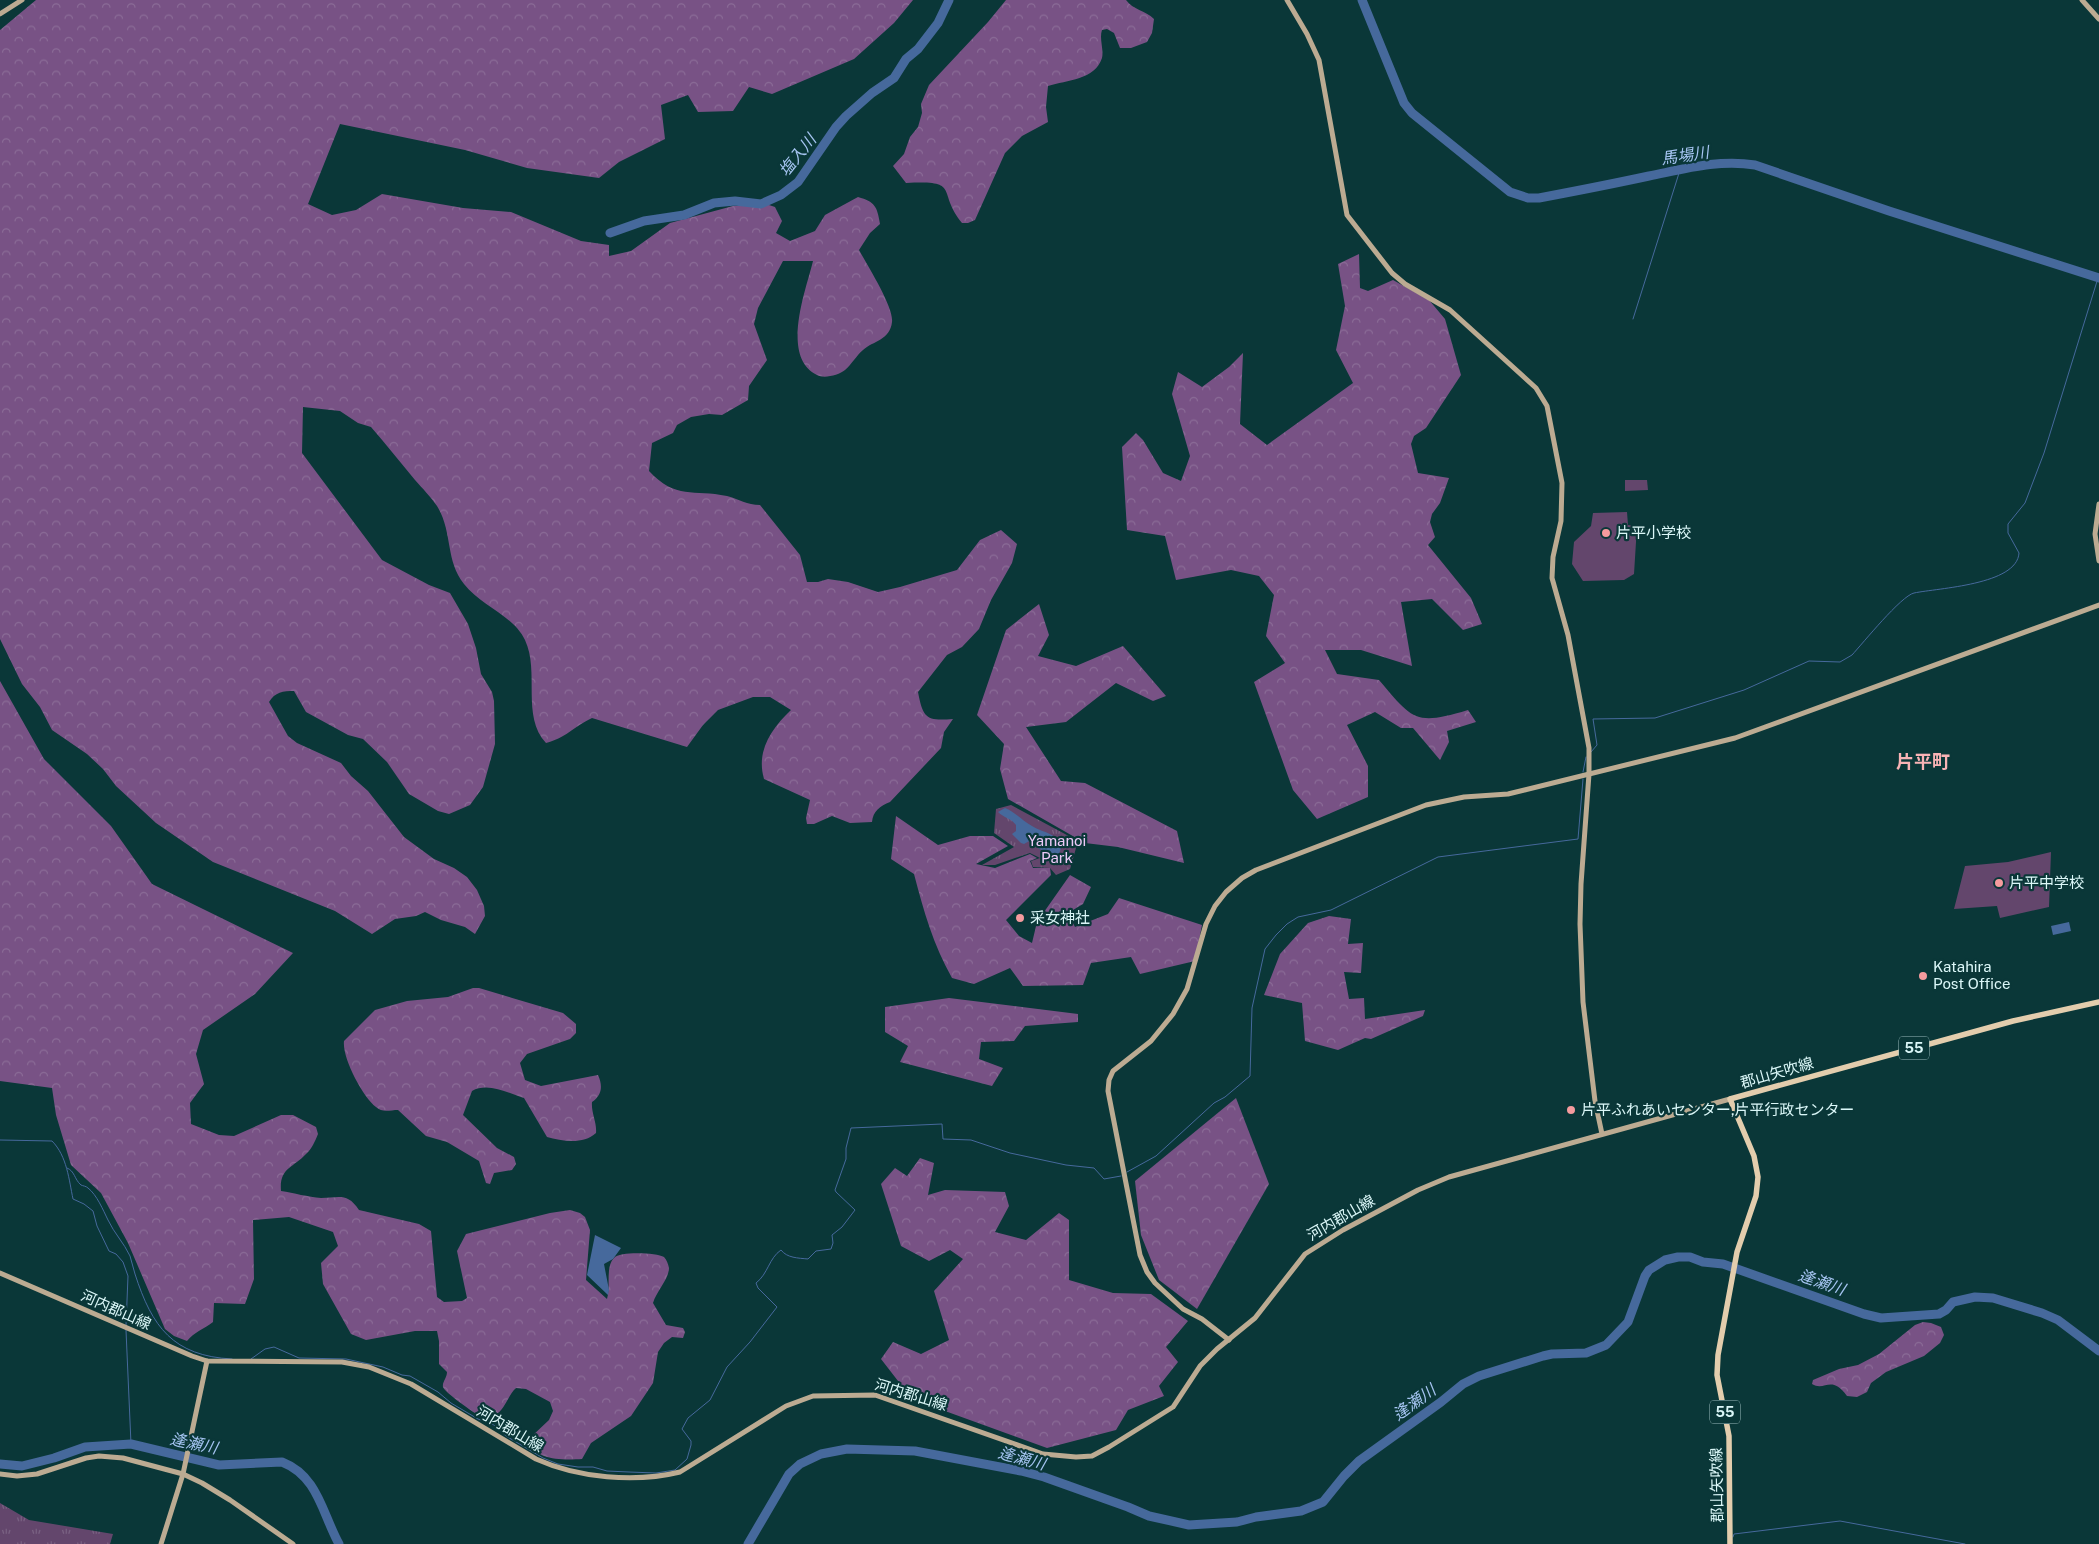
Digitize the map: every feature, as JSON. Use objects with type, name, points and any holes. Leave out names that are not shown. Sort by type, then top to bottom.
[{"type":"main road","name":"郡山矢吹線","points":[[1730,1544],[1729,1436],[1719,1385],[1717,1363],[1737,1252],[1756,1196],[1758,1171],[1754,1156],[1730,1099],[2013,1021],[2099,1002]]},
{"type":"street","points":[[0,14],[22,0]]},
{"type":"street","points":[[1287,0],[1307,34],[1318,60],[1347,215],[1392,273],[1405,284],[1450,310],[1536,388],[1547,406],[1562,483],[1561,521],[1553,557],[1552,578],[1562,609],[1588,737],[1589,774],[1580,924],[1584,1002],[1595,1101],[1602,1134]]},
{"type":"street","points":[[2082,0],[2099,19]]},
{"type":"street","points":[[2099,504],[2095,534],[2099,561]]},
{"type":"street","points":[[1229,1340],[1202,1319],[1183,1309],[1155,1283],[1147,1272],[1140,1254],[1108,1091],[1109,1080],[1113,1072],[1151,1041],[1173,1014],[1187,989],[1206,924],[1215,906],[1226,892],[1242,878],[1256,870],[1405,811],[1447,800],[1508,794],[1735,738],[2099,605]]},
{"type":"street","name":"河内郡山線","points":[[0,1273],[207,1361],[342,1362],[369,1367],[411,1384],[536,1459],[549,1465],[579,1472],[634,1477],[661,1477],[680,1472],[786,1406],[807,1398],[833,1395],[876,1395],[1043,1454],[1076,1457],[1092,1456],[1133,1433],[1173,1407],[1200,1366],[1255,1318],[1305,1254],[1343,1230],[1431,1184],[1730,1099]]},
{"type":"street","points":[[162,1544],[183,1473],[207,1361]]},
{"type":"street","points":[[0,1474],[17,1476],[37,1474],[86,1458],[109,1456],[123,1458],[183,1473],[230,1500],[293,1544]]},
{"type":"green space","points":[[36,0],[913,0],[894,23],[854,59],[772,94],[749,87],[733,111],[698,112],[688,95],[661,105],[665,139],[619,162],[599,178],[527,168],[465,150],[340,124],[308,204],[332,215],[356,210],[382,194],[463,208],[511,212],[581,241],[609,245],[609,256],[631,251],[670,223],[733,206],[766,204],[775,207],[782,221],[776,233],[790,241],[815,231],[825,215],[858,197],[872,203],[878,213],[880,224],[870,233],[859,250],[889,307],[892,322],[888,333],[863,350],[842,372],[827,376],[817,375],[806,366],[800,354],[798,339],[801,305],[813,261],[783,261],[758,308],[754,324],[767,360],[749,386],[748,400],[722,415],[709,414],[691,417],[677,425],[673,433],[652,443],[649,471],[659,480],[677,490],[727,496],[760,505],[800,555],[807,582],[818,582],[828,579],[848,582],[878,592],[957,570],[980,540],[1001,530],[1017,544],[1012,563],[991,600],[979,629],[962,647],[947,655],[918,692],[924,713],[932,718],[953,719],[944,732],[941,748],[890,802],[878,809],[872,822],[850,823],[832,816],[814,824],[807,824],[806,818],[810,800],[764,779],[762,759],[767,741],[777,725],[791,710],[770,697],[753,697],[718,710],[703,725],[687,747],[592,718],[559,738],[546,743],[534,720],[531,666],[525,640],[513,624],[471,592],[458,575],[451,556],[442,516],[435,503],[371,427],[358,423],[340,411],[303,407],[302,453],[382,560],[429,585],[450,593],[468,624],[476,648],[481,674],[492,692],[494,701],[495,744],[483,787],[470,805],[449,814],[438,811],[409,794],[387,762],[363,739],[348,735],[306,712],[294,691],[280,693],[269,702],[288,736],[297,743],[341,763],[351,776],[368,791],[404,837],[434,859],[454,868],[467,877],[477,890],[484,906],[485,916],[475,934],[465,927],[441,920],[425,912],[416,916],[395,919],[372,934],[335,911],[213,862],[156,823],[116,786],[103,769],[87,754],[52,730],[40,707],[22,684],[0,639],[0,30]]},
{"type":"green space","points":[[1006,0],[1126,0],[1132,6],[1154,19],[1152,33],[1147,42],[1131,48],[1120,48],[1114,33],[1107,29],[1102,30],[1102,58],[1098,65],[1093,71],[1080,78],[1048,86],[1046,107],[1048,122],[1022,136],[1005,153],[975,220],[962,223],[954,212],[945,190],[941,186],[935,183],[906,183],[893,166],[904,154],[910,137],[918,127],[922,113],[921,104],[929,85]]},
{"type":"green space","points":[[1359,254],[1360,288],[1368,291],[1393,280],[1429,300],[1445,319],[1461,375],[1426,428],[1414,436],[1411,444],[1418,473],[1449,478],[1440,503],[1432,514],[1430,522],[1435,537],[1428,545],[1471,598],[1482,624],[1463,630],[1432,599],[1401,602],[1412,666],[1361,650],[1325,650],[1337,674],[1379,680],[1400,704],[1416,716],[1437,718],[1468,710],[1476,722],[1447,731],[1449,742],[1440,760],[1413,728],[1401,728],[1375,712],[1347,725],[1368,766],[1368,797],[1317,819],[1293,790],[1254,682],[1285,663],[1266,636],[1274,595],[1259,576],[1231,570],[1176,580],[1165,536],[1127,530],[1122,447],[1136,433],[1143,440],[1163,473],[1181,481],[1190,456],[1172,394],[1178,372],[1202,387],[1229,367],[1243,353],[1240,424],[1267,445],[1353,383],[1336,350],[1345,306],[1338,264]]},
{"type":"green space","points":[[1625,480],[1647,480],[1648,490],[1625,491]]},
{"type":"green space","points":[[1627,512],[1628,525],[1637,526],[1634,574],[1624,580],[1583,581],[1572,564],[1574,542],[1591,526],[1593,513]]},
{"type":"green space","points":[[1039,604],[1049,635],[1038,656],[1076,666],[1123,646],[1166,696],[1153,701],[1116,683],[1066,722],[1026,727],[1061,781],[1085,783],[1177,831],[1184,863],[1118,847],[1085,843],[1008,799],[1000,769],[1004,744],[977,715],[1006,630]]},
{"type":"green space","points":[[0,681],[44,759],[111,826],[152,884],[293,953],[255,994],[203,1030],[196,1054],[204,1084],[190,1103],[191,1124],[219,1135],[234,1136],[281,1115],[293,1115],[316,1127],[318,1134],[313,1145],[282,1177],[281,1191],[321,1198],[346,1198],[355,1204],[359,1210],[419,1224],[431,1231],[437,1297],[444,1302],[462,1301],[467,1298],[457,1251],[466,1234],[550,1213],[570,1210],[580,1213],[585,1217],[590,1230],[586,1280],[607,1299],[610,1266],[614,1258],[623,1254],[639,1253],[654,1254],[665,1258],[669,1268],[668,1272],[653,1303],[666,1325],[683,1328],[685,1332],[683,1338],[672,1337],[664,1343],[658,1352],[653,1383],[631,1416],[591,1443],[582,1459],[550,1458],[536,1451],[532,1445],[531,1437],[549,1420],[553,1411],[550,1402],[526,1389],[516,1388],[498,1413],[488,1417],[482,1417],[477,1414],[448,1393],[443,1387],[447,1372],[439,1364],[437,1331],[415,1331],[366,1340],[351,1334],[323,1284],[321,1263],[338,1246],[333,1232],[289,1217],[253,1220],[254,1279],[245,1304],[214,1303],[213,1322],[187,1341],[174,1336],[165,1329],[128,1243],[101,1193],[71,1165],[56,1115],[52,1088],[0,1081]]},
{"type":"green space","name":"Yamanoi Park","points":[[1011,805],[1078,841],[1070,869],[1056,875],[1050,868],[1033,867],[1031,861],[1040,858],[1030,853],[995,865],[982,865],[1014,847],[994,833],[996,809]]},
{"type":"green space","points":[[896,816],[938,845],[970,836],[993,836],[1008,846],[976,864],[995,868],[1030,854],[1037,858],[1030,861],[1033,868],[1050,868],[1051,875],[1006,920],[1019,936],[1032,943],[1037,922],[1070,875],[1091,887],[1083,904],[1068,913],[1075,927],[1108,914],[1119,898],[1202,925],[1195,961],[1140,974],[1131,957],[1091,963],[1083,985],[1023,986],[1010,968],[974,984],[952,978],[939,953],[921,902],[914,874],[891,859]]},
{"type":"green space","points":[[2051,852],[2049,907],[2000,918],[1997,906],[1954,909],[1965,866],[2008,862]]},
{"type":"green space","points":[[1329,916],[1351,919],[1348,944],[1363,943],[1361,973],[1344,972],[1349,999],[1364,998],[1365,1019],[1425,1010],[1423,1016],[1371,1039],[1365,1038],[1338,1050],[1305,1041],[1302,1003],[1264,995],[1280,954],[1308,923]]},
{"type":"green space","points":[[473,988],[479,988],[563,1013],[576,1024],[576,1033],[570,1039],[527,1054],[520,1063],[525,1080],[541,1086],[598,1075],[601,1083],[600,1093],[592,1102],[596,1133],[579,1141],[547,1137],[524,1098],[491,1088],[472,1091],[463,1115],[497,1148],[514,1157],[516,1164],[512,1170],[494,1173],[490,1184],[486,1183],[479,1161],[447,1142],[426,1136],[398,1110],[383,1111],[378,1109],[365,1095],[354,1077],[344,1048],[344,1041],[375,1010],[407,1001],[448,997]]},
{"type":"green space","points":[[949,998],[1078,1014],[1078,1022],[1025,1026],[1014,1041],[981,1042],[979,1059],[1003,1068],[992,1086],[900,1062],[908,1046],[885,1032],[885,1007]]},
{"type":"green space","points":[[1236,1098],[1269,1184],[1197,1309],[1159,1280],[1141,1235],[1135,1181]]},
{"type":"green space","points":[[920,1158],[934,1163],[928,1195],[945,1190],[1005,1192],[1009,1206],[995,1232],[1026,1240],[1059,1213],[1069,1220],[1069,1280],[1113,1293],[1151,1294],[1188,1321],[1166,1347],[1178,1362],[1159,1386],[1164,1396],[1128,1410],[1116,1430],[1047,1448],[912,1399],[881,1359],[893,1342],[921,1354],[949,1340],[934,1291],[963,1259],[950,1250],[929,1261],[901,1246],[881,1184],[895,1168],[907,1176]]},
{"type":"green space","points":[[1923,1322],[1941,1327],[1944,1335],[1940,1343],[1924,1356],[1886,1372],[1871,1383],[1867,1392],[1857,1397],[1847,1396],[1837,1386],[1817,1386],[1812,1384],[1813,1380],[1839,1369],[1858,1365],[1879,1354],[1915,1325]]},
{"type":"green space","points":[[0,1503],[29,1520],[113,1534],[110,1544],[0,1544]]},
{"type":"water","points":[[1005,808],[1032,826],[1056,838],[1062,845],[1059,854],[1040,849],[1031,840],[1024,844],[1021,843],[1012,834],[1016,831],[1016,825],[998,812]]},
{"type":"water","points":[[2069,922],[2071,931],[2053,935],[2051,926]]},
{"type":"water","points":[[595,1235],[621,1248],[613,1259],[604,1264],[609,1290],[608,1295],[587,1275]]},
{"type":"waterway","name":"塩入川","points":[[610,233],[644,221],[684,215],[714,203],[735,201],[761,204],[781,195],[798,182],[836,127],[846,116],[872,93],[894,78],[906,59],[918,49],[938,23],[949,0]]},
{"type":"waterway","name":"馬場川","points":[[1362,0],[1404,103],[1412,113],[1510,192],[1528,198],[1539,198],[1688,168],[1742,163],[1755,165],[1889,211],[2099,278]]},
{"type":"waterway","points":[[1633,319],[1680,170]]},
{"type":"waterway","points":[[1591,752],[1597,745],[1593,719],[1655,718],[1744,690],[1809,661],[1840,662],[1852,655],[1900,602],[1908,596],[1914,593],[1975,583],[2005,572],[2015,564],[2019,553],[2008,533],[2008,524],[2025,503],[2044,453],[2098,278]]},
{"type":"waterway","points":[[1583,772],[1586,757]]},
{"type":"waterway","points":[[1127,1172],[1156,1156],[1214,1103],[1225,1097],[1250,1076],[1252,1008],[1265,949],[1287,924],[1298,917],[1331,910],[1438,857],[1578,839],[1583,779]]},
{"type":"waterway","points":[[251,1359],[265,1349],[274,1347],[299,1358],[346,1359],[383,1367],[402,1375],[410,1376],[478,1419],[494,1425],[506,1436],[543,1458],[558,1464],[593,1467],[607,1471],[656,1473],[675,1470],[687,1459],[691,1445],[691,1441],[682,1429],[688,1418],[710,1400],[727,1367],[750,1342],[777,1307],[758,1288],[756,1283],[781,1250],[790,1256],[808,1259],[816,1251],[831,1249],[833,1243],[832,1235],[842,1227],[855,1210],[835,1190],[846,1159],[846,1148],[851,1128],[942,1124],[943,1139],[971,1140],[1010,1153],[1066,1165],[1094,1168],[1104,1179],[1121,1176]]},
{"type":"waterway","points":[[0,1140],[52,1141],[57,1147],[67,1168],[73,1199],[93,1211],[97,1226],[109,1251],[116,1254],[123,1262],[128,1276],[126,1326]]},
{"type":"waterway","points":[[67,1168],[72,1171],[81,1185],[88,1188],[97,1199],[110,1225],[130,1256],[149,1309],[168,1335],[180,1345],[194,1352],[212,1357],[232,1359]]},
{"type":"waterway","name":"逢瀬川","points":[[748,1544],[789,1474],[800,1464],[821,1454],[847,1449],[915,1451],[1021,1471],[1044,1477],[1149,1516],[1189,1525],[1237,1522],[1256,1517],[1301,1511],[1323,1502],[1359,1461],[1463,1384],[1479,1376],[1543,1356],[1586,1353],[1606,1345],[1628,1322],[1649,1270],[1665,1260],[1678,1257],[1690,1257],[1703,1262],[1723,1264],[1864,1314],[1881,1318],[1939,1314],[1946,1310],[1953,1302],[1975,1297],[1993,1298],[2042,1313],[2058,1320],[2099,1351]]},
{"type":"waterway","points":[[126,1330],[131,1444]]},
{"type":"waterway","name":"逢瀬川","points":[[0,1464],[22,1466],[54,1458],[85,1447],[131,1444],[219,1465],[282,1462],[304,1476],[311,1486],[318,1497],[339,1544]]},
{"type":"waterway","points":[[1733,1537],[1734,1534],[1840,1521],[1965,1544]]},
{"type":"place","name":"片平小学校","points":[[1606,533]]},
{"type":"place","name":"片平中学校","points":[[1999,883]]},
{"type":"place","name":"采女神社","points":[[1020,918]]},
{"type":"place","name":"Katahira Post Office","points":[[1923,976]]},
{"type":"place","name":"片平ふれあいセンター,片平行政センター","points":[[1571,1110]]},
{"type":"district","name":"片平町","points":[[1923,762]]}]
